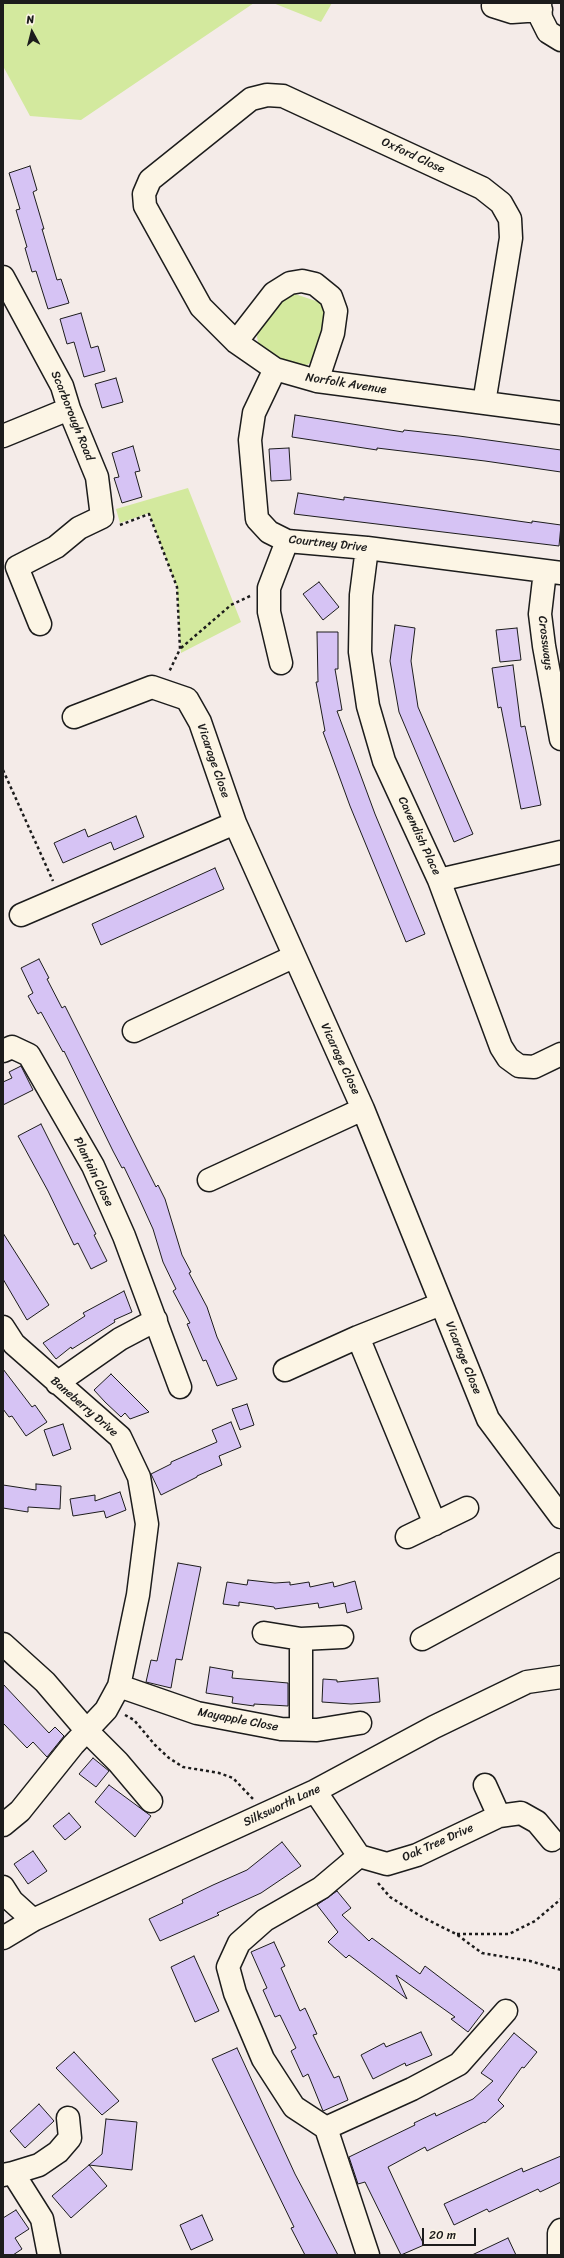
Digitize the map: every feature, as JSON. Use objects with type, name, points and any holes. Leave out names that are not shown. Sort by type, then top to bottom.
[{"type":"street","points":[[493,6],[512,12],[540,6],[541,18],[548,32],[561,40]]},
{"type":"street","name":"Oxford Close","points":[[150,180],[251,99],[267,95],[283,96],[482,188],[501,202],[510,219],[511,238],[484,403]]},
{"type":"street","name":"Norfolk Avenue","points":[[150,180],[144,194],[145,206],[201,307],[236,342],[275,368],[317,381],[561,413]]},
{"type":"street","name":"Scarborough Road","points":[[3,277],[62,386],[69,409],[97,477],[102,517]]},
{"type":"street","points":[[236,342],[274,293],[290,283],[302,281],[315,284],[331,297],[336,311],[333,333],[317,381]]},
{"type":"street","name":"Courtney Drive","points":[[275,368],[254,413],[250,440],[252,485],[257,519],[269,532],[287,541],[367,548],[553,572]]},
{"type":"street","points":[[3,436],[69,409]]},
{"type":"street","points":[[40,624],[17,567],[56,547],[79,528],[102,517]]},
{"type":"street","points":[[281,663],[270,612],[269,588],[287,541]]},
{"type":"street","name":"Cavendish Place","points":[[367,548],[361,595],[360,652],[368,706],[384,761],[439,880],[501,1047],[508,1058],[519,1066],[534,1067],[561,1054]]},
{"type":"street","name":"Crossways","points":[[553,572],[540,614],[544,646],[561,738]]},
{"type":"street","name":"Vicarage Close","points":[[74,717],[152,688],[187,699],[200,722],[235,823],[293,957],[363,1109],[488,1419],[561,1517]]},
{"type":"street","points":[[21,915],[235,823]]},
{"type":"street","points":[[439,880],[561,852]]},
{"type":"street","points":[[134,1031],[293,957]]},
{"type":"street","name":"Plantain Close","points":[[3,1051],[12,1047],[29,1055],[93,1166],[124,1236],[180,1387]]},
{"type":"street","points":[[209,1180],[363,1109]]},
{"type":"street","points":[[285,1370],[358,1337],[441,1304]]},
{"type":"street","points":[[57,1383],[120,1339],[156,1320]]},
{"type":"street","name":"Baneberry Drive","points":[[3,1327],[14,1344],[120,1437],[139,1477],[147,1524],[138,1594],[119,1686],[109,1706],[86,1731],[20,1811],[3,1825]]},
{"type":"street","points":[[358,1337],[435,1524]]},
{"type":"street","points":[[406,1537],[467,1508]]},
{"type":"street","points":[[422,1639],[561,1564]]},
{"type":"street","points":[[264,1633],[301,1638],[342,1637]]},
{"type":"street","points":[[301,1638],[301,1730]]},
{"type":"street","points":[[3,1644],[45,1682],[86,1731],[118,1762],[151,1801]]},
{"type":"street","name":"Silksworth Lane","points":[[3,1938],[33,1920],[315,1791],[434,1727],[527,1682],[561,1677]]},
{"type":"street","name":"Mayapple Close","points":[[119,1686],[197,1713],[281,1729],[317,1730],[360,1722]]},
{"type":"street","points":[[484,1785],[499,1816]]},
{"type":"street","points":[[315,1791],[359,1856],[321,1888],[265,1920],[239,1943],[228,1966],[235,1993],[263,2059],[294,2107],[326,2128],[368,2255]]},
{"type":"street","name":"Oak Tree Drive","points":[[359,1856],[388,1864],[417,1855],[499,1816],[521,1813],[537,1822],[552,1840]]},
{"type":"street","points":[[3,1887],[12,1901],[33,1920]]},
{"type":"street","points":[[326,2128],[412,2089],[459,2064],[506,2011]]},
{"type":"street","points":[[50,2255],[42,2219],[8,2174],[39,2165],[58,2152],[70,2138],[68,2118]]},
{"type":"street","points":[[559,2255],[559,2232],[561,2230]]},
{"type":"path","points":[[102,517],[119,525],[149,514],[177,587],[180,649]]},
{"type":"path","points":[[161,690],[180,649],[230,605],[269,588]]},
{"type":"path","points":[[3,770],[60,898]]},
{"type":"path","points":[[109,1706],[134,1720],[155,1745],[169,1758],[183,1766],[219,1773],[233,1778],[250,1795],[261,1816]]},
{"type":"path","points":[[377,1882],[390,1897],[422,1917],[456,1934],[482,1953],[530,1961],[561,1970]]},
{"type":"path","points":[[456,1934],[509,1934],[535,1921],[561,1899]]},
{"type":"green space","points":[[3,3],[254,3],[81,120],[30,116],[3,66]]},
{"type":"green space","points":[[273,3],[332,3],[321,22]]},
{"type":"green space","points":[[292,293],[319,302],[327,310],[327,318],[315,359],[303,368],[286,365],[259,347],[257,337],[258,330],[283,299]]},
{"type":"green space","points":[[188,488],[241,622],[181,653],[177,587],[149,513],[120,523],[116,509]]},
{"type":"building","points":[[30,166],[37,190],[33,192],[44,229],[42,229],[57,280],[61,279],[69,303],[48,309],[36,271],[32,272],[25,248],[27,247],[16,210],[20,209],[9,173]]},
{"type":"building","points":[[81,313],[91,348],[98,346],[105,371],[84,377],[74,342],[67,344],[60,319]]},
{"type":"building","points":[[116,378],[123,402],[102,408],[95,384]]},
{"type":"building","points":[[295,415],[403,432],[404,430],[459,436],[561,450],[561,472],[377,448],[377,450],[292,437]]},
{"type":"building","points":[[133,446],[140,471],[135,472],[142,497],[122,503],[114,478],[119,477],[112,453]]},
{"type":"building","points":[[289,448],[291,480],[271,481],[269,449]]},
{"type":"building","points":[[298,493],[344,500],[344,497],[532,523],[532,521],[561,525],[559,546],[294,514]]},
{"type":"building","points":[[319,582],[339,607],[323,620],[303,594]]},
{"type":"building","points":[[395,625],[415,628],[411,661],[418,707],[473,834],[454,842],[399,712],[390,661]]},
{"type":"building","points":[[517,628],[521,660],[500,662],[496,630]]},
{"type":"building","points":[[317,632],[338,632],[338,669],[335,669],[342,710],[337,711],[375,814],[425,934],[406,942],[350,806],[323,732],[325,731],[316,682],[318,682]]},
{"type":"building","points":[[513,665],[521,727],[525,726],[541,805],[521,809],[501,707],[498,708],[492,668]]},
{"type":"building","points":[[136,816],[144,837],[114,850],[111,842],[63,863],[54,843],[85,829],[88,837]]},
{"type":"building","points":[[215,868],[224,889],[101,945],[92,924]]},
{"type":"building","points":[[39,959],[49,978],[47,979],[62,1008],[65,1006],[156,1187],[158,1185],[165,1199],[182,1255],[191,1272],[189,1273],[207,1307],[217,1337],[237,1379],[217,1386],[206,1360],[203,1361],[187,1324],[190,1323],[173,1291],[176,1289],[163,1262],[153,1229],[138,1196],[124,1167],[122,1168],[113,1151],[64,1051],[63,1052],[41,1012],[38,1014],[28,996],[33,993],[21,968]]},
{"type":"building","points":[[21,1066],[33,1090],[3,1105],[3,1082],[12,1078],[9,1072]]},
{"type":"building","points":[[41,1124],[96,1234],[94,1235],[107,1261],[91,1269],[78,1243],[74,1245],[48,1191],[18,1136]]},
{"type":"building","points":[[3,1233],[49,1305],[27,1320],[3,1279]]},
{"type":"building","points":[[124,1291],[132,1312],[114,1320],[115,1322],[72,1349],[71,1347],[56,1359],[43,1343],[85,1316],[83,1313]]},
{"type":"building","points":[[3,1369],[32,1407],[35,1405],[47,1422],[26,1436],[12,1416],[9,1417],[3,1409]]},
{"type":"building","points":[[111,1374],[149,1412],[130,1419],[125,1413],[121,1417],[105,1402],[94,1390]]},
{"type":"building","points":[[247,1404],[254,1425],[240,1430],[232,1409]]},
{"type":"building","points":[[231,1422],[241,1447],[219,1456],[222,1465],[161,1495],[151,1474],[171,1464],[171,1462],[217,1442],[212,1430]]},
{"type":"building","points":[[63,1424],[71,1449],[53,1456],[44,1430]]},
{"type":"building","points":[[36,1484],[61,1486],[60,1509],[28,1507],[28,1512],[3,1508],[3,1485],[36,1490]]},
{"type":"building","points":[[120,1492],[126,1510],[106,1518],[104,1511],[73,1516],[70,1499],[95,1495],[95,1501]]},
{"type":"building","points":[[178,1563],[201,1567],[182,1660],[176,1659],[171,1688],[146,1682],[151,1660],[157,1661]]},
{"type":"building","points":[[248,1580],[275,1583],[290,1582],[290,1585],[309,1582],[310,1587],[333,1582],[334,1587],[355,1581],[362,1609],[347,1613],[345,1603],[319,1608],[318,1603],[275,1609],[274,1607],[239,1602],[239,1606],[223,1604],[227,1582],[247,1585]]},
{"type":"building","points":[[210,1667],[233,1671],[232,1678],[288,1683],[288,1706],[254,1704],[254,1706],[232,1703],[233,1697],[206,1693]]},
{"type":"building","points":[[378,1678],[380,1702],[351,1704],[322,1702],[323,1679],[337,1680],[337,1682]]},
{"type":"building","points":[[3,1684],[49,1733],[55,1727],[64,1736],[47,1757],[33,1742],[27,1748],[3,1723]]},
{"type":"building","points":[[93,1758],[109,1771],[96,1787],[79,1774]]},
{"type":"building","points":[[109,1785],[151,1816],[135,1837],[95,1802]]},
{"type":"building","points":[[69,1813],[81,1827],[65,1840],[53,1826]]},
{"type":"building","points":[[282,1842],[301,1866],[261,1893],[217,1913],[219,1915],[160,1941],[149,1919],[183,1903],[182,1900],[247,1870]]},
{"type":"building","points":[[33,1851],[47,1871],[28,1884],[14,1864]]},
{"type":"building","points":[[337,1891],[351,1908],[342,1915],[369,1941],[372,1938],[420,1974],[425,1966],[484,2011],[468,2032],[451,2019],[455,2017],[396,1975],[407,1999],[349,1955],[346,1958],[328,1942],[338,1932],[317,1905]]},
{"type":"building","points":[[274,1942],[285,1966],[281,1968],[300,2011],[305,2008],[317,2034],[313,2035],[334,2078],[339,2076],[348,2100],[323,2111],[308,2074],[303,2077],[291,2051],[296,2048],[280,2015],[275,2017],[263,1990],[267,1988],[251,1952]]},
{"type":"building","points":[[194,1956],[219,2011],[195,2022],[171,1967]]},
{"type":"building","points":[[421,2032],[432,2055],[406,2066],[405,2063],[373,2079],[361,2055],[384,2043],[386,2047]]},
{"type":"building","points":[[514,2033],[537,2052],[524,2068],[522,2067],[498,2100],[504,2106],[485,2123],[484,2122],[427,2151],[425,2147],[388,2167],[424,2245],[401,2255],[365,2182],[358,2184],[349,2157],[415,2125],[414,2123],[435,2113],[436,2116],[473,2099],[493,2081],[481,2073]]},
{"type":"building","points":[[237,2048],[295,2174],[338,2255],[305,2255],[291,2228],[294,2227],[212,2059]]},
{"type":"building","points":[[74,2052],[119,2101],[102,2115],[56,2068]]},
{"type":"building","points":[[39,2104],[54,2121],[25,2148],[10,2131]]},
{"type":"building","points":[[106,2119],[137,2122],[132,2170],[89,2165],[102,2154]]},
{"type":"building","points":[[561,2156],[561,2182],[540,2192],[538,2189],[489,2212],[487,2209],[454,2225],[444,2204],[522,2168],[523,2172]]},
{"type":"building","points":[[89,2165],[107,2186],[71,2218],[52,2196]]},
{"type":"building","points":[[16,2210],[29,2229],[15,2238],[22,2249],[13,2255],[3,2255],[3,2218]]},
{"type":"building","points":[[202,2215],[213,2240],[191,2250],[180,2225]]},
{"type":"building","points":[[508,2238],[516,2255],[472,2255]]}]
